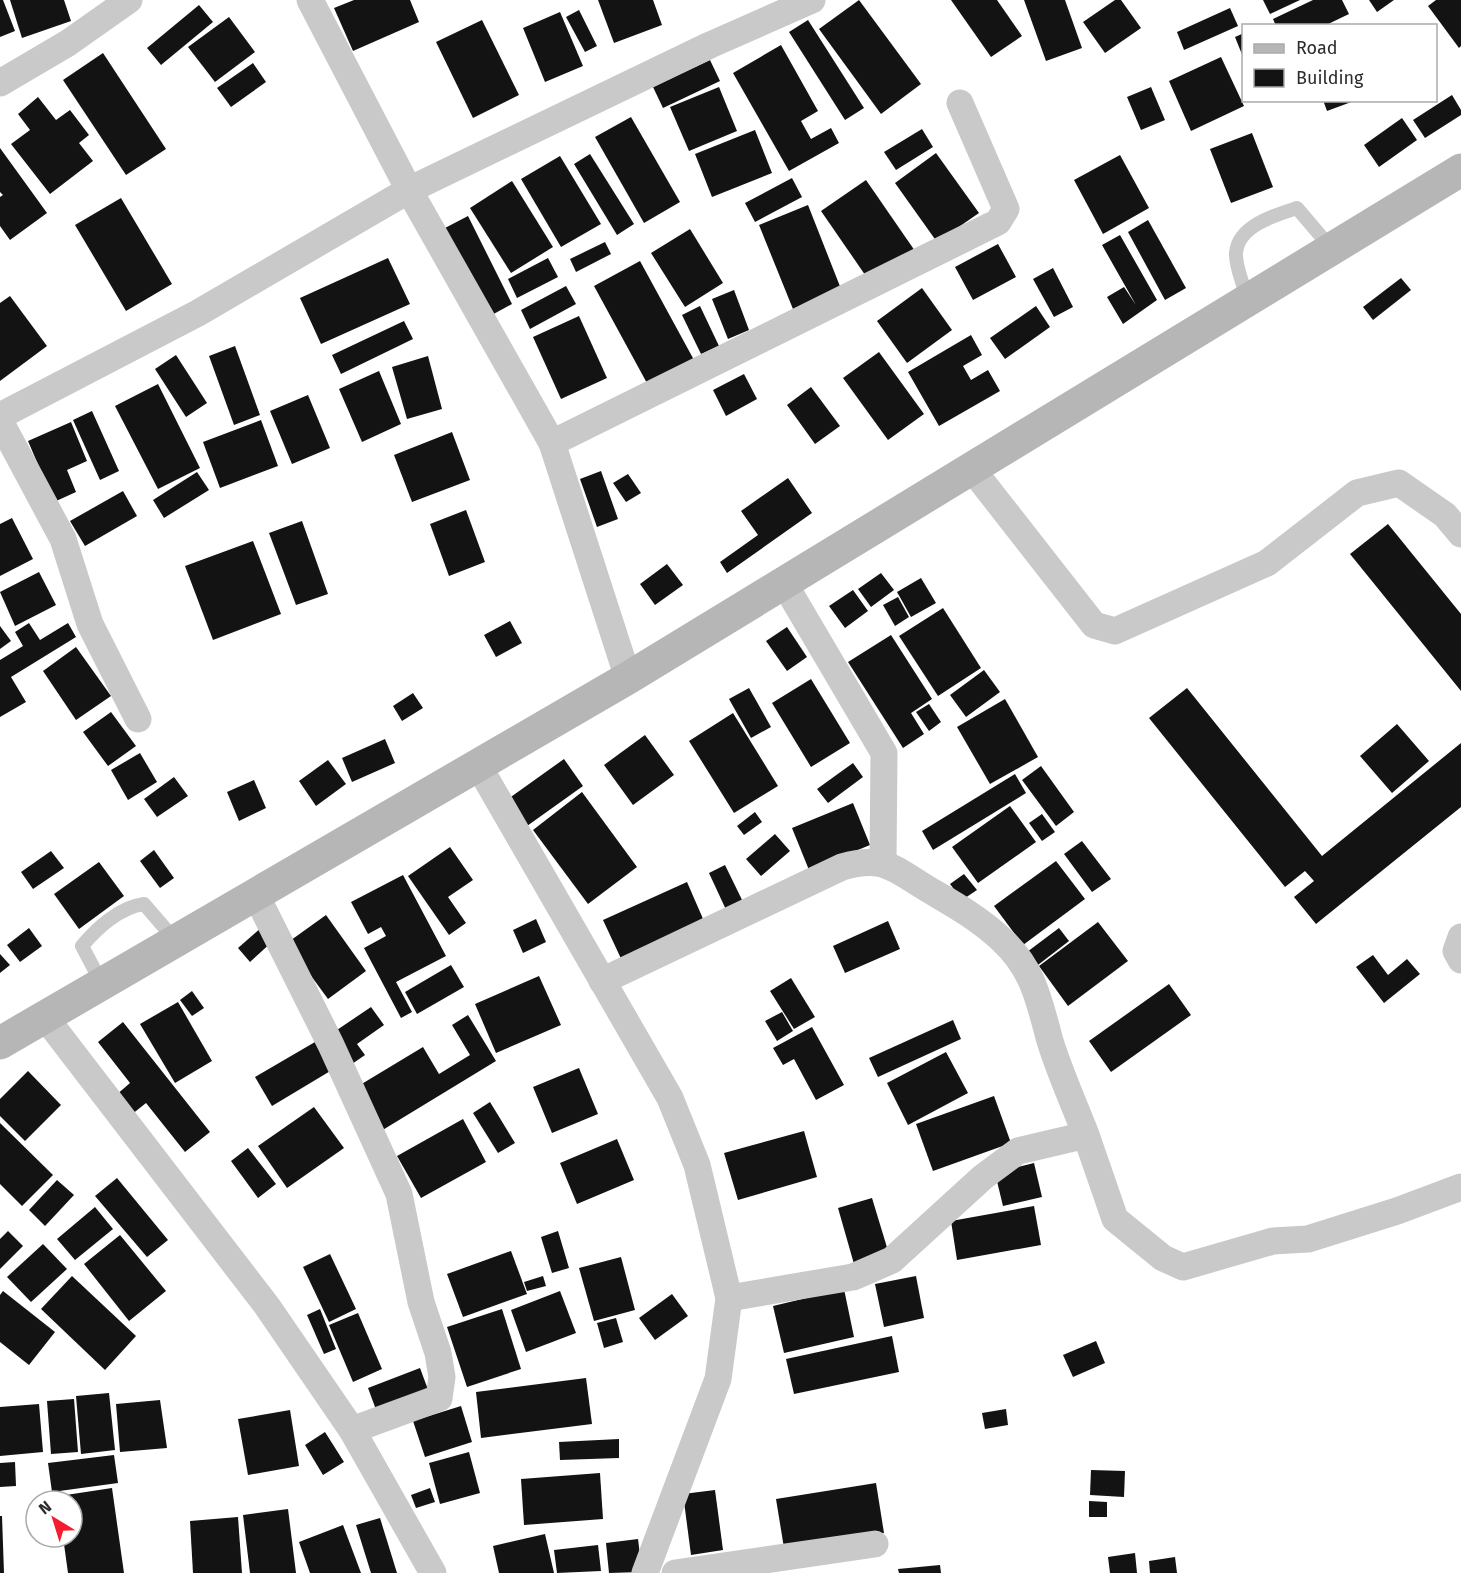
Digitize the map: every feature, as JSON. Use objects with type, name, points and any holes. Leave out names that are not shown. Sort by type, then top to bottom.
[{"type":"main road","points":[[0,1043],[628,678],[972,469],[1247,298],[1461,170]]},
{"type":"street","points":[[0,83],[68,43],[129,0]]},
{"type":"street","points":[[310,0],[409,190],[552,443],[628,678]]},
{"type":"street","points":[[0,416],[198,313],[409,190],[710,45],[812,0]]},
{"type":"street","points":[[552,443],[998,222],[1006,209],[960,103]]},
{"type":"street","points":[[0,421],[63,539],[90,624],[138,719]]},
{"type":"street","points":[[972,469],[1094,625],[1115,631],[1267,563],[1357,493],[1399,483],[1445,515],[1461,534]]},
{"type":"street","points":[[783,583],[884,753],[883,862]]},
{"type":"street","points":[[478,765],[670,1098],[697,1165],[729,1298],[718,1379],[645,1573]]},
{"type":"street","points":[[602,981],[842,867],[862,861],[883,862],[972,915],[1003,941],[1022,964],[1037,990],[1050,1041],[1115,1219],[1163,1258],[1183,1267],[1273,1241],[1308,1239],[1397,1211],[1461,1186]]},
{"type":"street","points":[[256,895],[331,1046],[399,1194],[421,1302],[438,1353],[442,1377],[439,1398],[352,1430]]},
{"type":"street","points":[[1461,937],[1455,951],[1461,960]]},
{"type":"street","points":[[45,1017],[267,1306],[352,1430],[433,1573]]},
{"type":"street","points":[[729,1298],[854,1277],[892,1260],[983,1177],[1018,1151],[1086,1135]]},
{"type":"street","points":[[660,1538],[669,1573]]},
{"type":"street","points":[[675,1573],[875,1544]]},
{"type":"lane","points":[[1247,298],[1236,254],[1241,236],[1270,217],[1297,208],[1331,248]]},
{"type":"lane","points":[[102,984],[82,946],[95,930],[132,906],[144,904],[177,941]]},
{"type":"building","points":[[0,0],[3,0],[15,31],[0,37]]},
{"type":"building","points":[[10,0],[64,0],[71,21],[22,38]]},
{"type":"building","points":[[354,0],[410,0],[419,22],[353,51],[334,8]]},
{"type":"building","points":[[598,0],[653,0],[662,25],[614,43]]},
{"type":"building","points":[[859,0],[921,84],[881,114],[819,29]]},
{"type":"building","points":[[951,0],[997,0],[1022,36],[991,57]]},
{"type":"building","points":[[1024,0],[1065,0],[1082,48],[1046,61]]},
{"type":"building","points":[[1115,0],[1121,0],[1141,28],[1105,53],[1083,22]]},
{"type":"building","points":[[1263,0],[1300,0],[1270,14]]},
{"type":"building","points":[[1313,0],[1342,0],[1349,14],[1328,24],[1275,24],[1273,19]]},
{"type":"building","points":[[1369,0],[1394,0],[1377,12]]},
{"type":"building","points":[[1436,0],[1461,0],[1461,46],[1459,48],[1428,6]]},
{"type":"building","points":[[199,5],[213,22],[161,65],[147,48]]},
{"type":"building","points":[[1230,8],[1238,26],[1184,50],[1177,32]]},
{"type":"building","points":[[579,10],[597,46],[585,52],[566,17]]},
{"type":"building","points":[[560,12],[583,66],[545,82],[523,28]]},
{"type":"building","points":[[229,17],[255,52],[215,82],[188,47]]},
{"type":"building","points":[[482,20],[519,95],[473,118],[436,42]]},
{"type":"building","points":[[808,20],[864,108],[845,120],[789,32]]},
{"type":"building","points":[[1242,34],[1242,54],[1235,37]]},
{"type":"building","points":[[781,45],[818,111],[801,121],[811,139],[831,128],[839,143],[789,171],[733,73]]},
{"type":"building","points":[[103,53],[166,149],[126,175],[63,80]]},
{"type":"building","points":[[1221,57],[1244,106],[1191,131],[1169,81]]},
{"type":"building","points":[[710,60],[720,81],[663,108],[653,87]]},
{"type":"building","points":[[253,63],[266,82],[231,107],[217,88]]},
{"type":"building","points":[[719,87],[737,131],[689,151],[670,107]]},
{"type":"building","points":[[1151,87],[1165,120],[1141,130],[1127,97]]},
{"type":"building","points":[[1452,95],[1461,110],[1461,115],[1425,138],[1413,120]]},
{"type":"building","points":[[38,97],[56,120],[70,110],[89,135],[79,143],[93,161],[50,194],[11,144],[30,130],[18,114]]},
{"type":"building","points":[[1324,102],[1351,102],[1327,111]]},
{"type":"building","points":[[631,117],[680,202],[644,223],[595,137]]},
{"type":"building","points":[[1402,118],[1417,140],[1379,167],[1364,145]]},
{"type":"building","points":[[922,129],[933,147],[896,170],[884,152]]},
{"type":"building","points":[[755,130],[772,173],[712,197],[695,154]]},
{"type":"building","points":[[1252,133],[1273,187],[1231,203],[1210,149]]},
{"type":"building","points":[[0,148],[47,213],[10,240],[0,226],[0,197],[3,195],[0,192]]},
{"type":"building","points":[[936,153],[979,213],[937,242],[895,183]]},
{"type":"building","points":[[590,154],[634,224],[617,235],[574,164]]},
{"type":"building","points":[[1120,155],[1149,208],[1103,234],[1074,180]]},
{"type":"building","points":[[560,156],[601,224],[561,247],[521,179]]},
{"type":"building","points":[[792,178],[802,197],[755,222],[745,203]]},
{"type":"building","points":[[866,180],[915,251],[870,282],[821,211]]},
{"type":"building","points":[[512,181],[553,247],[511,273],[470,208]]},
{"type":"building","points":[[121,198],[172,284],[126,311],[75,225]]},
{"type":"building","points":[[808,205],[843,294],[795,314],[759,225]]},
{"type":"building","points":[[468,216],[512,304],[490,316],[445,228]]},
{"type":"building","points":[[1148,220],[1186,288],[1165,300],[1128,232]]},
{"type":"building","points":[[690,229],[723,283],[685,307],[651,253]]},
{"type":"building","points":[[1120,235],[1157,300],[1123,324],[1107,297],[1124,287],[1136,305],[1102,245]]},
{"type":"building","points":[[605,242],[611,254],[576,272],[570,259]]},
{"type":"building","points":[[998,244],[1016,277],[973,300],[955,267]]},
{"type":"building","points":[[388,258],[410,304],[321,344],[300,298]]},
{"type":"building","points":[[548,258],[558,277],[517,298],[508,279]]},
{"type":"building","points":[[640,261],[694,360],[648,385],[594,286]]},
{"type":"building","points":[[1053,268],[1073,307],[1054,317],[1033,279]]},
{"type":"building","points":[[1401,278],[1411,290],[1373,320],[1363,307]]},
{"type":"building","points":[[566,286],[576,304],[530,329],[521,310]]},
{"type":"building","points":[[922,288],[952,330],[907,363],[877,321]]},
{"type":"building","points":[[734,290],[749,330],[728,339],[712,299]]},
{"type":"building","points":[[10,296],[47,346],[0,381],[0,303]]},
{"type":"building","points":[[700,306],[719,346],[701,354],[682,315]]},
{"type":"building","points":[[1036,306],[1050,327],[1005,359],[990,338]]},
{"type":"building","points":[[579,316],[607,378],[561,399],[533,337]]},
{"type":"building","points":[[404,321],[413,339],[341,374],[332,355]]},
{"type":"building","points":[[971,335],[982,355],[963,366],[971,380],[988,370],[1000,391],[939,426],[908,372]]},
{"type":"building","points":[[235,346],[260,415],[234,425],[209,356]]},
{"type":"building","points":[[879,352],[924,414],[888,440],[843,378]]},
{"type":"building","points":[[176,355],[207,403],[186,417],[155,369]]},
{"type":"building","points":[[428,356],[442,409],[407,419],[392,367]]},
{"type":"building","points":[[379,371],[401,424],[362,442],[339,389]]},
{"type":"building","points":[[744,374],[757,399],[726,416],[713,390]]},
{"type":"building","points":[[158,384],[200,468],[158,489],[115,406]]},
{"type":"building","points":[[811,387],[840,426],[815,444],[787,405]]},
{"type":"building","points":[[308,395],[330,448],[292,464],[270,411]]},
{"type":"building","points":[[92,411],[119,471],[100,480],[73,420]]},
{"type":"building","points":[[261,420],[278,466],[220,488],[203,442]]},
{"type":"building","points":[[71,422],[87,461],[67,470],[76,492],[54,502],[28,441]]},
{"type":"building","points":[[452,432],[470,480],[412,502],[394,455]]},
{"type":"building","points":[[601,471],[618,519],[597,527],[580,479]]},
{"type":"building","points":[[197,472],[209,490],[164,518],[153,500]]},
{"type":"building","points":[[628,474],[641,493],[626,502],[613,483]]},
{"type":"building","points":[[788,478],[812,513],[727,573],[720,562],[758,535],[741,511]]},
{"type":"building","points":[[123,491],[137,516],[85,546],[70,521]]},
{"type":"building","points":[[466,510],[485,562],[449,576],[430,524]]},
{"type":"building","points":[[12,518],[33,559],[0,576],[0,524]]},
{"type":"building","points":[[302,521],[328,594],[296,605],[269,533]]},
{"type":"building","points":[[1388,524],[1461,614],[1461,691],[1350,554]]},
{"type":"building","points":[[253,541],[281,614],[213,640],[185,566]]},
{"type":"building","points":[[667,564],[683,585],[655,605],[640,584]]},
{"type":"building","points":[[39,572],[56,605],[15,626],[0,592]]},
{"type":"building","points":[[881,573],[894,590],[871,607],[858,589]]},
{"type":"building","points":[[921,578],[936,603],[911,617],[897,592]]},
{"type":"building","points":[[853,590],[868,611],[845,628],[829,606]]},
{"type":"building","points":[[898,597],[909,617],[895,626],[883,605]]},
{"type":"building","points":[[943,608],[981,668],[938,696],[899,636]]},
{"type":"building","points":[[510,621],[522,643],[496,657],[484,635]]},
{"type":"building","points":[[29,623],[40,640],[68,623],[76,637],[11,677],[26,702],[0,717],[0,660],[23,646],[15,632]]},
{"type":"building","points":[[0,626],[11,641],[0,649]]},
{"type":"building","points":[[787,627],[807,657],[787,671],[766,641]]},
{"type":"building","points":[[891,635],[932,699],[911,713],[924,734],[903,748],[848,662]]},
{"type":"building","points":[[76,647],[111,696],[76,720],[43,671]]},
{"type":"building","points":[[984,670],[1000,692],[966,717],[950,695]]},
{"type":"building","points":[[811,679],[850,743],[811,767],[772,703]]},
{"type":"building","points":[[749,688],[771,727],[751,738],[729,699]]},
{"type":"building","points":[[1187,688],[1322,856],[1461,743],[1461,807],[1316,924],[1294,897],[1314,881],[1305,871],[1285,887],[1149,718]]},
{"type":"building","points":[[413,693],[423,708],[402,721],[393,706]]},
{"type":"building","points":[[1005,699],[1038,757],[990,784],[957,727]]},
{"type":"building","points":[[929,704],[941,722],[929,731],[916,712]]},
{"type":"building","points":[[111,712],[136,746],[108,766],[83,732]]},
{"type":"building","points":[[733,713],[778,786],[734,813],[689,741]]},
{"type":"building","points":[[1397,724],[1429,761],[1392,793],[1360,756]]},
{"type":"building","points":[[645,735],[674,775],[633,805],[604,765]]},
{"type":"building","points":[[385,739],[395,763],[352,782],[342,758]]},
{"type":"building","points":[[140,753],[157,782],[128,800],[111,770]]},
{"type":"building","points":[[564,759],[583,786],[527,826],[508,799]]},
{"type":"building","points":[[328,760],[346,784],[316,806],[299,781]]},
{"type":"building","points":[[853,763],[863,777],[828,803],[817,789]]},
{"type":"building","points":[[1041,766],[1074,812],[1056,826],[1022,780]]},
{"type":"building","points":[[1015,774],[1026,793],[933,850],[922,831]]},
{"type":"building","points":[[174,777],[188,796],[157,817],[144,799]]},
{"type":"building","points":[[254,780],[266,808],[239,821],[227,792]]},
{"type":"building","points":[[582,792],[637,867],[588,904],[533,830]]},
{"type":"building","points":[[853,803],[870,845],[809,870],[792,828]]},
{"type":"building","points":[[1010,806],[1036,842],[978,883],[952,847]]},
{"type":"building","points":[[755,812],[762,822],[744,835],[737,826]]},
{"type":"building","points":[[1042,814],[1055,832],[1042,841],[1029,823]]},
{"type":"building","points":[[775,834],[790,851],[761,876],[746,859]]},
{"type":"building","points":[[1082,841],[1111,879],[1092,892],[1064,854]]},
{"type":"building","points":[[450,847],[473,880],[448,897],[466,923],[449,935],[408,876]]},
{"type":"building","points":[[154,850],[174,878],[160,888],[140,861]]},
{"type":"building","points":[[51,851],[64,868],[33,889],[21,872]]},
{"type":"building","points":[[1056,861],[1085,899],[1023,945],[994,906]]},
{"type":"building","points":[[99,862],[124,896],[79,929],[54,894]]},
{"type":"building","points":[[725,865],[745,906],[728,914],[709,873]]},
{"type":"building","points":[[964,874],[977,890],[962,900],[950,884]]},
{"type":"building","points":[[403,875],[446,956],[396,982],[412,1012],[401,1018],[364,948],[386,936],[381,927],[368,934],[351,902]]},
{"type":"building","points":[[687,882],[707,928],[624,965],[603,920]]},
{"type":"building","points":[[326,915],[366,971],[328,999],[287,943]]},
{"type":"building","points":[[536,919],[546,942],[523,953],[513,930]]},
{"type":"building","points":[[888,921],[900,949],[845,973],[833,946]]},
{"type":"building","points":[[1098,922],[1128,961],[1068,1006],[1039,966]]},
{"type":"building","points":[[262,927],[273,941],[250,962],[238,948]]},
{"type":"building","points":[[29,928],[42,946],[20,962],[7,945]]},
{"type":"building","points":[[1059,928],[1069,941],[1034,968],[1023,955]]},
{"type":"building","points":[[0,954],[10,965],[0,973]]},
{"type":"building","points":[[1373,955],[1388,975],[1407,959],[1420,974],[1384,1003],[1356,967]]},
{"type":"building","points":[[451,965],[464,987],[417,1014],[405,992]]},
{"type":"building","points":[[539,976],[561,1025],[496,1053],[475,1004]]},
{"type":"building","points":[[791,978],[815,1017],[794,1029],[770,991]]},
{"type":"building","points":[[1169,984],[1191,1015],[1111,1072],[1089,1041]]},
{"type":"building","points":[[192,991],[204,1008],[192,1016],[180,1000]]},
{"type":"building","points":[[178,1002],[212,1061],[175,1083],[140,1024]]},
{"type":"building","points":[[371,1007],[384,1025],[357,1044],[365,1055],[352,1064],[331,1034]]},
{"type":"building","points":[[782,1012],[793,1031],[777,1041],[765,1021]]},
{"type":"building","points":[[468,1015],[496,1061],[381,1131],[355,1088],[423,1047],[439,1074],[470,1055],[452,1025]]},
{"type":"building","points":[[953,1020],[961,1039],[878,1077],[869,1058]]},
{"type":"building","points":[[123,1022],[210,1132],[185,1152],[146,1103],[131,1115],[115,1096],[130,1083],[98,1042]]},
{"type":"building","points":[[812,1027],[844,1085],[816,1100],[794,1059],[783,1065],[773,1048]]},
{"type":"building","points":[[315,1042],[332,1070],[272,1106],[255,1077]]},
{"type":"building","points":[[946,1052],[968,1093],[908,1125],[887,1083]]},
{"type":"building","points":[[579,1068],[598,1114],[552,1133],[533,1087]]},
{"type":"building","points":[[28,1071],[61,1105],[25,1141],[0,1116],[0,1099]]},
{"type":"building","points":[[994,1096],[1011,1143],[933,1171],[916,1124]]},
{"type":"building","points":[[490,1102],[515,1143],[498,1153],[473,1113]]},
{"type":"building","points":[[314,1107],[344,1148],[287,1188],[258,1146]]},
{"type":"building","points":[[463,1119],[486,1162],[421,1198],[397,1156]]},
{"type":"building","points":[[0,1123],[53,1175],[22,1206],[0,1184]]},
{"type":"building","points":[[804,1131],[817,1177],[738,1200],[724,1153]]},
{"type":"building","points":[[617,1139],[634,1180],[577,1204],[560,1163]]},
{"type":"building","points":[[248,1148],[276,1184],[258,1198],[231,1161]]},
{"type":"building","points":[[1034,1163],[1042,1197],[1003,1206],[995,1173]]},
{"type":"building","points":[[117,1178],[168,1240],[147,1257],[95,1196]]},
{"type":"building","points":[[57,1180],[74,1195],[45,1226],[29,1210]]},
{"type":"building","points":[[872,1198],[889,1254],[854,1264],[838,1208]]},
{"type":"building","points":[[1034,1206],[1041,1245],[957,1260],[951,1221]]},
{"type":"building","points":[[95,1207],[113,1229],[75,1260],[57,1239]]},
{"type":"building","points":[[8,1231],[23,1246],[0,1269],[0,1239]]},
{"type":"building","points":[[558,1231],[569,1268],[552,1273],[541,1237]]},
{"type":"building","points":[[120,1235],[166,1291],[129,1321],[84,1264]]},
{"type":"building","points":[[43,1244],[67,1269],[31,1302],[7,1277]]},
{"type":"building","points":[[511,1251],[527,1294],[463,1317],[447,1274]]},
{"type":"building","points":[[330,1254],[356,1309],[329,1322],[303,1267]]},
{"type":"building","points":[[621,1257],[635,1310],[594,1321],[579,1268]]},
{"type":"building","points":[[72,1276],[136,1336],[105,1370],[41,1309]]},
{"type":"building","points":[[543,1276],[546,1286],[527,1291],[524,1282]]},
{"type":"building","points":[[916,1276],[924,1318],[884,1327],[875,1284]]},
{"type":"building","points":[[844,1289],[854,1337],[784,1353],[773,1306]]},
{"type":"building","points":[[3,1291],[55,1332],[29,1365],[0,1342],[0,1295]]},
{"type":"building","points":[[560,1291],[576,1333],[526,1352],[511,1310]]},
{"type":"building","points":[[672,1294],[688,1316],[655,1340],[639,1318]]},
{"type":"building","points":[[320,1309],[336,1349],[324,1354],[307,1315]]},
{"type":"building","points":[[502,1309],[521,1369],[467,1387],[447,1327]]},
{"type":"building","points":[[358,1313],[382,1369],[353,1382],[329,1325]]},
{"type":"building","points":[[616,1318],[623,1342],[604,1348],[597,1323]]},
{"type":"building","points":[[892,1336],[899,1372],[794,1394],[786,1359]]},
{"type":"building","points":[[1096,1341],[1105,1363],[1073,1377],[1063,1355]]},
{"type":"building","points":[[420,1368],[430,1395],[378,1415],[368,1388]]},
{"type":"building","points":[[586,1378],[592,1424],[481,1438],[476,1392]]},
{"type":"building","points":[[109,1393],[115,1450],[81,1454],[76,1396]]},
{"type":"building","points":[[74,1399],[78,1452],[51,1454],[47,1401]]},
{"type":"building","points":[[160,1400],[167,1448],[120,1452],[116,1404]]},
{"type":"building","points":[[39,1404],[43,1452],[0,1456],[0,1407]]},
{"type":"building","points":[[461,1406],[472,1442],[425,1457],[413,1421]]},
{"type":"building","points":[[1006,1409],[1008,1425],[985,1429],[982,1413]]},
{"type":"building","points":[[290,1410],[299,1466],[248,1475],[238,1419]]},
{"type":"building","points":[[325,1432],[344,1462],[323,1475],[305,1445]]},
{"type":"building","points":[[619,1439],[619,1458],[560,1460],[559,1442]]},
{"type":"building","points":[[469,1452],[480,1493],[440,1504],[429,1463]]},
{"type":"building","points":[[114,1455],[118,1483],[74,1489],[52,1489],[48,1463]]},
{"type":"building","points":[[15,1462],[16,1486],[0,1487],[0,1463]]},
{"type":"building","points":[[1091,1470],[1125,1471],[1124,1497],[1090,1495]]},
{"type":"building","points":[[600,1473],[603,1519],[524,1525],[521,1479]]},
{"type":"building","points":[[876,1483],[884,1533],[784,1548],[776,1499]]},
{"type":"building","points":[[112,1488],[124,1573],[68,1573],[65,1549],[84,1549],[84,1492]]},
{"type":"building","points":[[430,1488],[435,1502],[416,1508],[411,1495]]},
{"type":"building","points":[[715,1490],[723,1550],[691,1555],[683,1494]]},
{"type":"building","points":[[1089,1501],[1107,1502],[1107,1517],[1089,1517]]},
{"type":"building","points":[[288,1509],[296,1573],[250,1573],[243,1515]]},
{"type":"building","points":[[0,1516],[2,1516],[4,1573],[0,1573]]},
{"type":"building","points":[[238,1517],[242,1573],[193,1573],[190,1521]]},
{"type":"building","points":[[380,1518],[397,1573],[371,1573],[356,1525]]},
{"type":"building","points":[[343,1525],[361,1573],[310,1573],[299,1542]]},
{"type":"building","points":[[545,1534],[554,1573],[499,1573],[493,1546]]},
{"type":"building","points":[[638,1539],[642,1572],[609,1573],[606,1543]]},
{"type":"building","points":[[598,1545],[601,1571],[557,1573],[554,1550]]},
{"type":"building","points":[[1135,1553],[1137,1573],[1110,1573],[1108,1557]]},
{"type":"building","points":[[1175,1557],[1177,1573],[1150,1573],[1149,1561]]},
{"type":"building","points":[[940,1565],[941,1573],[899,1573],[898,1569]]}]
